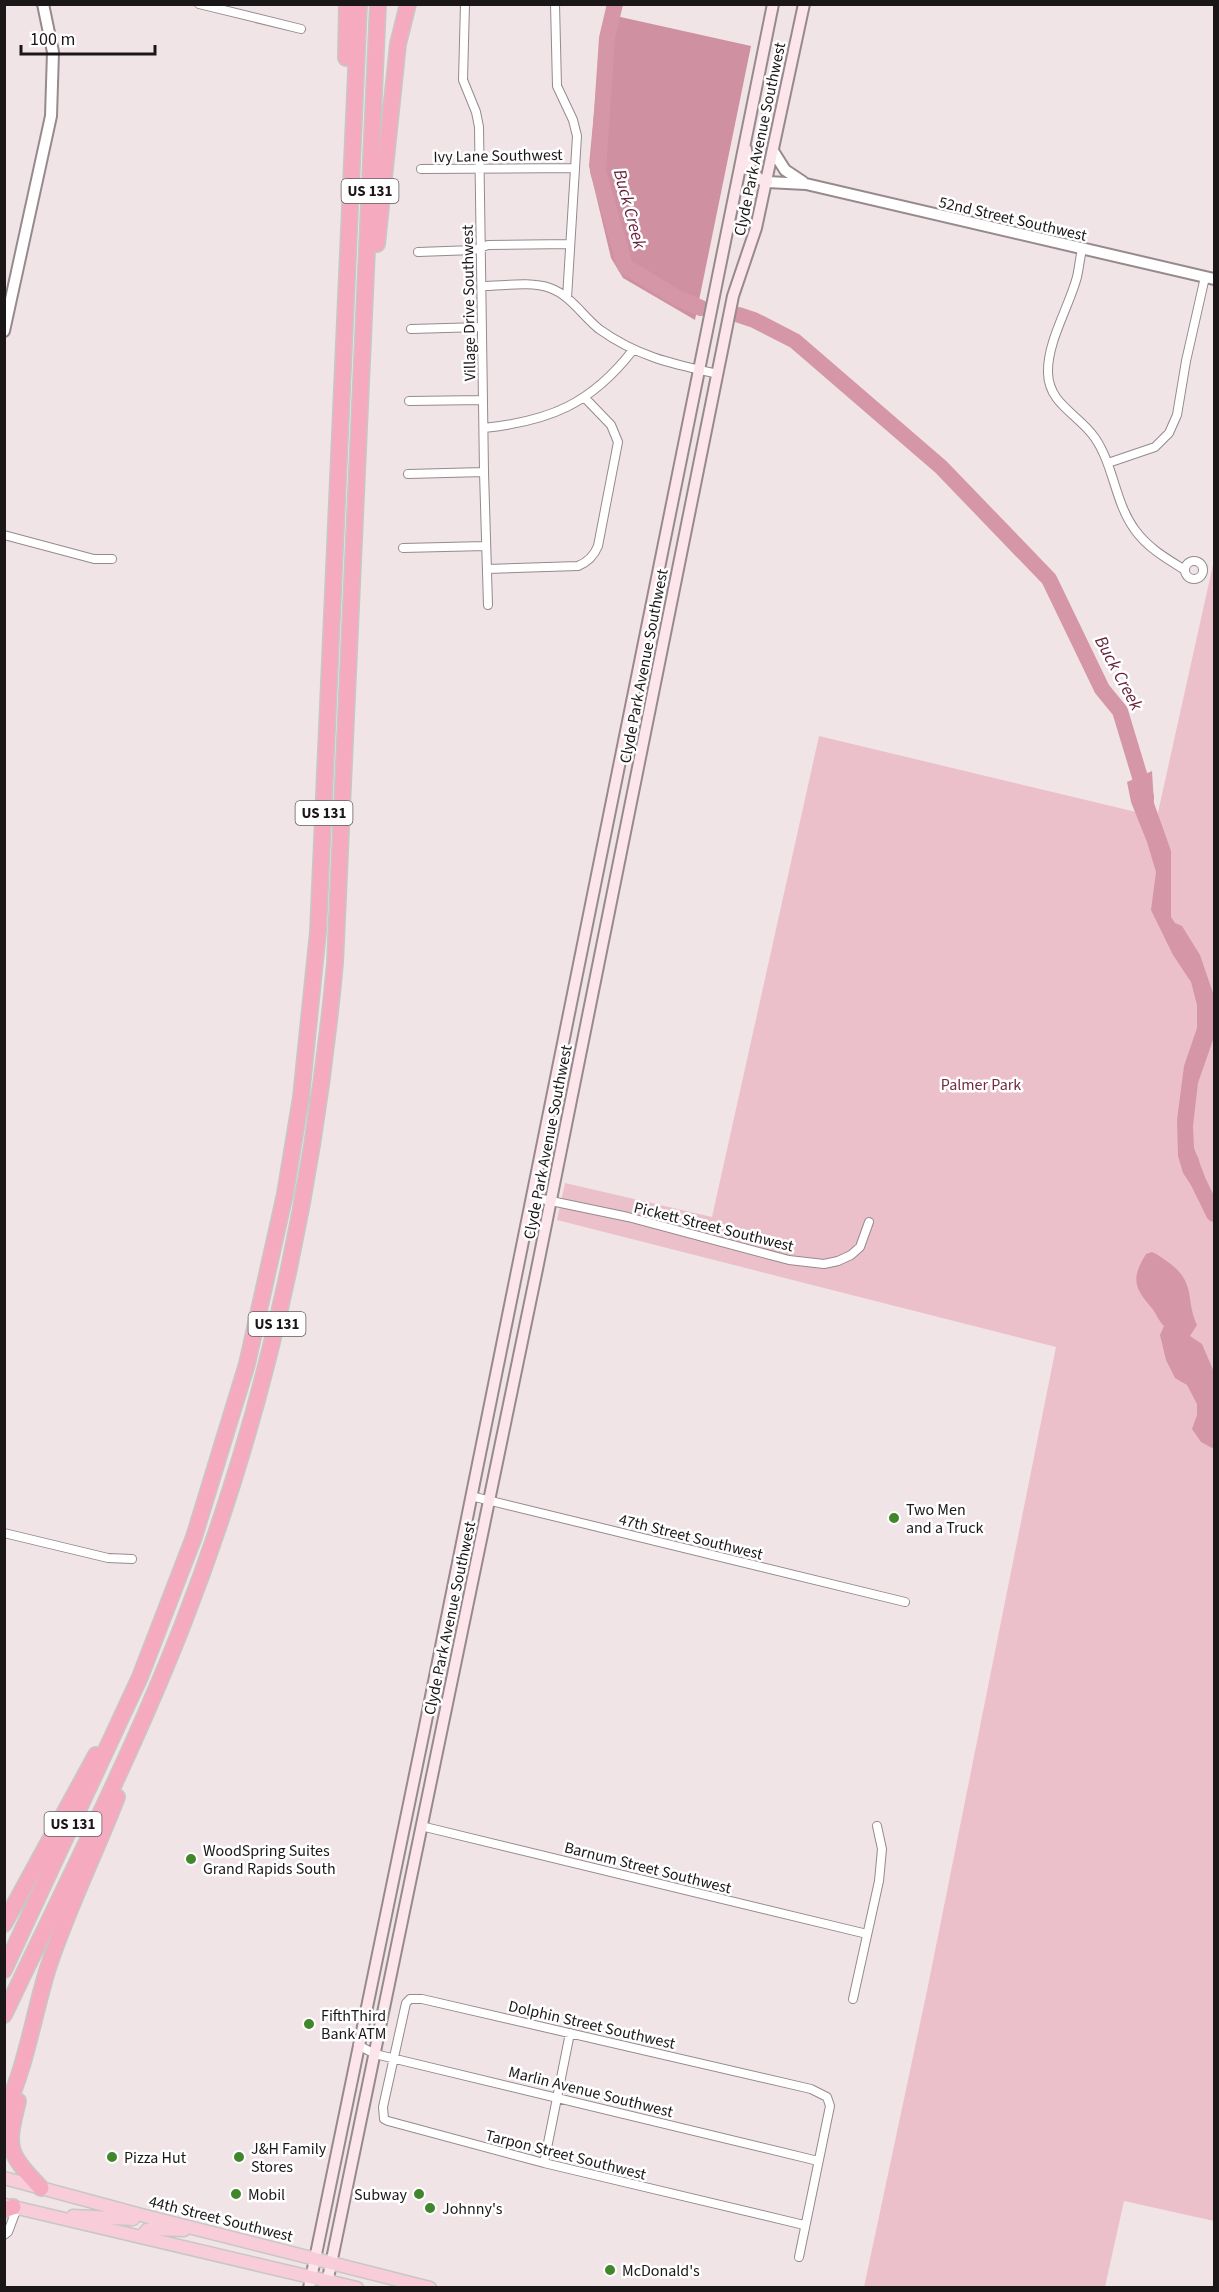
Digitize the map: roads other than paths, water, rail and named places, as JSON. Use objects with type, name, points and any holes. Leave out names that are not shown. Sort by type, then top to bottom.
[{"type":"highway","points":[[347,4],[345,113],[348,246]]},
{"type":"highway","name":"US 131","points":[[4,1970],[140,1677],[195,1537],[247,1364],[276,1243],[301,1097],[313,997],[320,909],[359,4]]},
{"type":"highway","name":"US 131","points":[[4,2015],[138,1730],[182,1627],[225,1505],[273,1340],[302,1210],[321,1089],[334,975],[340,886],[378,4]]},
{"type":"highway","points":[[363,378],[398,44],[408,4]]},
{"type":"highway","points":[[41,2188],[16,2161],[10,2138],[27,2050],[58,1940],[132,1760],[182,1627]]},
{"type":"highway","points":[[4,1924],[140,1677]]},
{"type":"highway","points":[[4,2114],[27,2050]]},
{"type":"main road","name":"Clyde Park Avenue Southwest","points":[[310,2282],[774,4]]},
{"type":"main road","name":"Clyde Park Avenue Southwest","points":[[327,2284],[569,1112],[733,296],[754,238],[804,4]]},
{"type":"main road","points":[[745,140],[751,169],[757,178],[767,182]]},
{"type":"main road","points":[[648,628],[665,632]]},
{"type":"main road","points":[[599,866],[617,869]]},
{"type":"main road","points":[[550,1108],[569,1112]]},
{"type":"main road","points":[[436,1665],[435,1702],[441,1708],[447,1708]]},
{"type":"main road","name":"44th Street Southwest","points":[[4,2178],[430,2288]]},
{"type":"main road","points":[[10,2208],[141,2237],[310,2282],[357,2288]]},
{"type":"main road","points":[[63,2219],[68,2216],[138,2219],[145,2216]]},
{"type":"main road","points":[[141,2237],[147,2230],[152,2229],[180,2231],[197,2228]]},
{"type":"street","points":[[4,330],[54,94],[53,52],[43,4]]},
{"type":"street","points":[[199,4],[301,29]]},
{"type":"street","name":"Village Drive Southwest","points":[[465,4],[463,75],[466,90],[478,119],[480,169],[488,605]]},
{"type":"street","points":[[555,4],[557,86],[575,126],[577,136],[567,298]]},
{"type":"street","name":"52nd Street Southwest","points":[[773,151],[785,170],[806,184]]},
{"type":"street","name":"Ivy Lane Southwest","points":[[421,169],[575,168]]},
{"type":"street","name":"52nd Street Southwest","points":[[767,182],[806,184],[1210,278]]},
{"type":"street","points":[[417,252],[480,248],[488,245],[570,244]]},
{"type":"street","points":[[1082,249],[1077,277],[1050,355],[1048,374],[1052,393],[1060,405],[1077,418],[1094,437],[1108,464],[1133,527],[1145,543],[1185,570]]},
{"type":"street","points":[[1108,464],[1155,447],[1169,433],[1178,415],[1186,361],[1210,278]]},
{"type":"street","points":[[482,286],[539,286],[551,289],[567,298],[592,324],[633,350],[663,362],[718,374]]},
{"type":"street","points":[[411,329],[482,327]]},
{"type":"street","points":[[484,428],[529,422],[585,398],[618,370],[633,350]]},
{"type":"street","points":[[487,569],[571,567],[583,564],[594,554],[598,546],[618,442],[611,425],[585,398]]},
{"type":"street","points":[[409,401],[483,400]]},
{"type":"street","points":[[408,474],[484,472]]},
{"type":"street","points":[[4,535],[94,559],[112,559]]},
{"type":"street","points":[[403,548],[486,546]]},
{"type":"street","name":"Pickett Street Southwest","points":[[532,1197],[628,1217],[789,1260],[824,1264],[851,1255],[860,1247],[869,1222]]},
{"type":"street","name":"47th Street Southwest","points":[[471,1496],[905,1602]]},
{"type":"street","points":[[4,1533],[108,1558],[132,1559]]},
{"type":"street","name":"Barnum Street Southwest","points":[[421,1826],[867,1934]]},
{"type":"street","points":[[853,1999],[882,1859],[882,1843],[877,1826]]},
{"type":"street","name":"Dolphin Street Southwest","points":[[393,2058],[406,2003],[413,1998],[811,2089],[827,2097],[830,2106],[818,2161]]},
{"type":"street","points":[[544,2163],[570,2033]]},
{"type":"street","name":"Marlin Avenue Southwest","points":[[358,2045],[375,2054],[818,2161]]},
{"type":"street","name":"Tarpon Street Southwest","points":[[393,2058],[383,2107],[384,2119],[405,2127],[544,2163],[804,2225]]},
{"type":"street","points":[[799,2257],[818,2161]]},
{"type":"street","points":[[4,2235],[8,2232],[10,2208]]},
{"type":"waterway","name":"Buck Creek","points":[[615,4],[607,38],[598,171],[625,266],[679,299],[701,308]]},
{"type":"waterway","name":"Buck Creek","points":[[739,315],[795,341],[941,467],[1049,579],[1102,689],[1120,711],[1146,797]]},
{"type":"waterway","name":"Buck Creek","points":[[1191,1161],[1192,1169],[1214,1214]]},
{"type":"place","name":"Two Men and a Truck","points":[[894,1518]]},
{"type":"place","name":"WoodSpring Suites Grand Rapids South","points":[[191,1859]]},
{"type":"place","name":"FifthThird Bank ATM","points":[[309,2024]]},
{"type":"place","name":"Pizza Hut","points":[[112,2157]]},
{"type":"place","name":"J&H Family Stores","points":[[239,2157]]},
{"type":"place","name":"Mobil","points":[[236,2194]]},
{"type":"place","name":"Subway","points":[[419,2194]]},
{"type":"place","name":"Johnny's","points":[[430,2208]]},
{"type":"place","name":"McDonald's","points":[[610,2270]]},
{"type":"park label","name":"Palmer Park","points":[[981,1084]]}]
